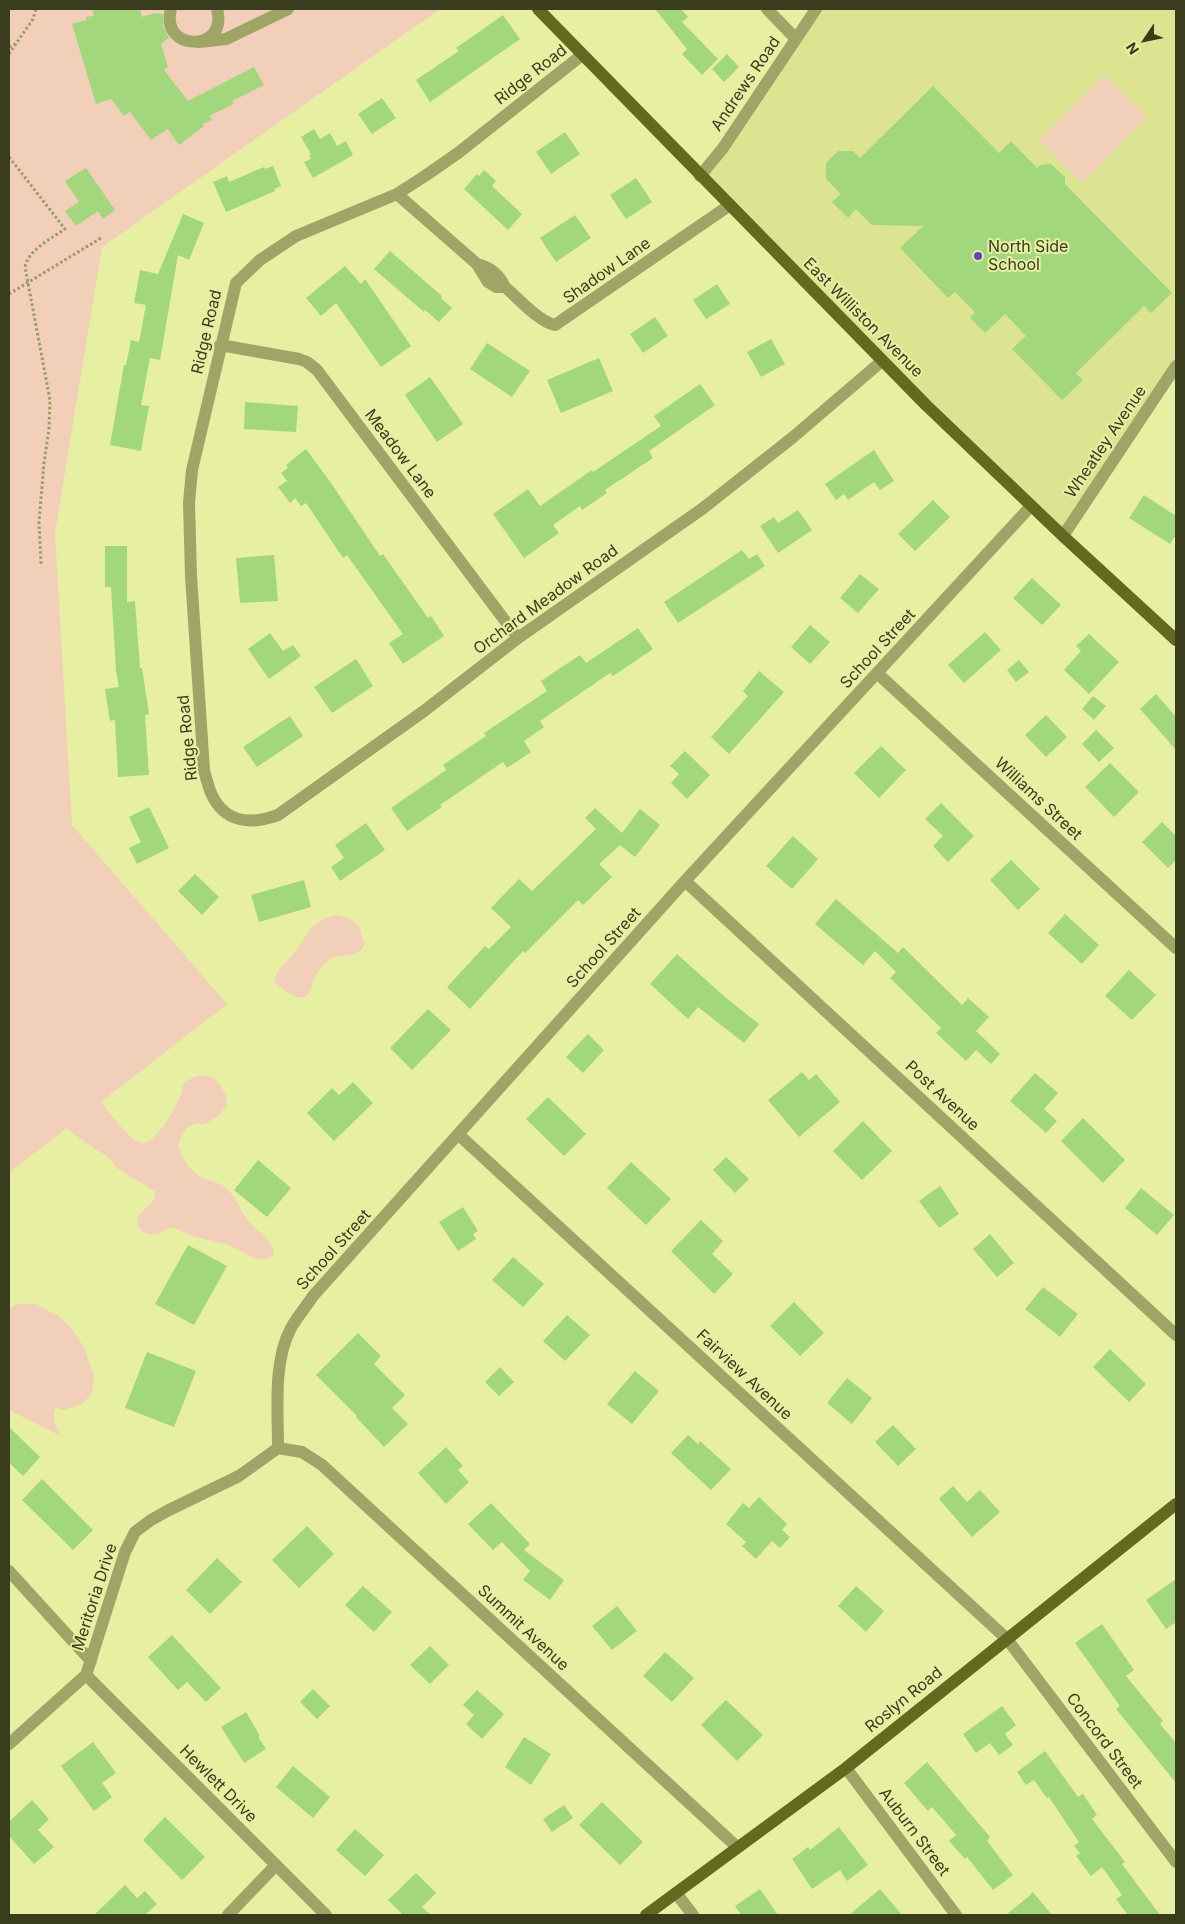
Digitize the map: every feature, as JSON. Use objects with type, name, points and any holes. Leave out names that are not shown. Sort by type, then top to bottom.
[{"type":"main road","name":"East Williston Avenue","points":[[538,9],[882,361],[1063,536],[1176,640]]},
{"type":"main road","name":"Roslyn Road","points":[[646,1915],[846,1768],[1176,1506]]},
{"type":"street","points":[[171,9],[170,22],[177,36],[184,40],[199,42],[226,39],[288,9]]},
{"type":"street","points":[[199,42],[213,34],[217,27],[219,18],[217,9]]},
{"type":"street","points":[[767,9],[796,39]]},
{"type":"street","name":"Andrews Road","points":[[700,176],[723,148],[816,9]]},
{"type":"street","name":"Ridge Road","points":[[216,801],[211,793],[204,770],[191,576],[189,503],[192,470],[220,345],[236,284],[249,270],[279,246],[303,232],[397,194],[458,153],[582,55]]},
{"type":"street","name":"Shadow Lane","points":[[397,194],[477,264],[488,282],[496,286],[505,287],[538,316],[549,324],[555,325],[730,205]]},
{"type":"street","name":"Meadow Lane","points":[[220,345],[299,359],[307,362],[317,370],[518,638]]},
{"type":"street","name":"Orchard Meadow Road","points":[[216,801],[227,814],[248,822],[262,821],[278,815],[424,711],[518,638],[702,509],[792,438],[882,361]]},
{"type":"street","name":"Wheatley Avenue","points":[[1063,536],[1176,366]]},
{"type":"street","name":"School Street","points":[[278,1448],[279,1370],[284,1346],[291,1329],[313,1296],[685,881],[1032,506]]},
{"type":"street","name":"Williams Street","points":[[877,673],[1176,948]]},
{"type":"street","name":"Post Avenue","points":[[685,881],[1176,1335]]},
{"type":"street","name":"Fairview Avenue","points":[[459,1135],[1007,1639]]},
{"type":"street","name":"Meritoria Drive","points":[[9,1744],[86,1675],[124,1552],[135,1532],[169,1510],[239,1476],[278,1448]]},
{"type":"street","name":"Summit Avenue","points":[[278,1448],[302,1452],[322,1465],[737,1847]]},
{"type":"street","points":[[9,1571],[91,1661]]},
{"type":"street","name":"Concord Street","points":[[1007,1639],[1176,1862]]},
{"type":"street","name":"Hewlett Drive","points":[[86,1675],[326,1915]]},
{"type":"street","name":"Auburn Street","points":[[846,1768],[956,1915]]},
{"type":"street","points":[[228,1915],[276,1865]]},
{"type":"street","points":[[676,1893],[692,1915]]},
{"type":"path","points":[[9,54],[33,19],[36,9]]},
{"type":"path","points":[[9,47],[18,43]]},
{"type":"path","points":[[9,157],[66,229],[33,254],[26,262],[25,267],[50,400],[49,428],[39,522],[41,564]]},
{"type":"path","points":[[9,294],[101,238]]},
{"type":"shaded area","points":[[9,9],[440,9],[102,247],[55,533],[72,825],[227,1004],[101,1102],[133,1139],[144,1143],[155,1136],[166,1123],[179,1101],[183,1085],[187,1081],[204,1075],[215,1079],[224,1092],[227,1106],[210,1121],[188,1127],[178,1146],[192,1171],[228,1190],[247,1219],[271,1244],[274,1255],[266,1259],[256,1258],[228,1245],[194,1236],[174,1228],[169,1228],[156,1235],[142,1230],[138,1226],[138,1218],[155,1198],[154,1191],[117,1168],[108,1157],[67,1128],[9,1173]]},
{"type":"shaded area","name":"North Side School","points":[[816,9],[1176,9],[1176,366],[1063,536],[700,176]]},
{"type":"shaded area","points":[[1104,75],[1147,117],[1082,183],[1039,140]]},
{"type":"shaded area","points":[[336,915],[353,921],[356,924],[364,942],[363,948],[356,954],[328,960],[316,975],[308,994],[305,996],[301,998],[289,993],[274,981],[279,969],[291,957],[312,927],[325,918]]},
{"type":"shaded area","points":[[17,1304],[36,1304],[60,1317],[72,1329],[85,1349],[94,1376],[92,1392],[84,1403],[61,1410],[56,1407],[54,1418],[61,1436],[9,1410],[9,1309]]},
{"type":"building","points":[[92,9],[140,9],[142,17],[155,13],[163,14],[163,26],[169,38],[161,44],[168,67],[164,70],[188,101],[254,67],[264,85],[232,101],[234,104],[209,116],[212,120],[203,124],[204,126],[179,145],[168,129],[151,140],[130,112],[124,116],[111,99],[96,104],[72,24],[86,20],[86,17],[94,16]]},
{"type":"building","points":[[655,9],[681,9],[688,17],[682,22],[718,59],[702,75],[682,54],[687,49]]},
{"type":"building","points":[[503,15],[520,39],[430,102],[416,80],[459,51],[456,48]]},
{"type":"building","points":[[727,54],[739,67],[724,82],[712,69]]},
{"type":"building","points":[[933,86],[999,153],[1011,141],[1037,168],[1041,165],[1051,164],[1065,177],[1065,184],[1172,293],[1151,313],[1144,306],[1076,373],[1083,380],[1062,400],[1012,349],[1026,336],[1005,314],[985,333],[970,318],[975,312],[955,292],[948,298],[900,248],[923,226],[872,225],[856,209],[848,218],[832,202],[841,194],[826,179],[826,163],[838,151],[853,151],[860,158]]},
{"type":"building","points":[[382,98],[396,118],[372,134],[358,114]]},
{"type":"building","points":[[314,129],[320,139],[330,133],[337,146],[346,141],[353,155],[313,178],[304,162],[311,159],[309,155],[311,154],[301,137]]},
{"type":"building","points":[[565,132],[580,154],[551,174],[536,152]]},
{"type":"building","points":[[273,166],[281,186],[274,189],[275,191],[226,212],[213,182],[227,176],[229,182],[264,167],[265,169]]},
{"type":"building","points":[[86,168],[115,210],[103,219],[98,211],[76,226],[65,211],[79,202],[65,181]]},
{"type":"building","points":[[484,170],[496,181],[492,186],[522,214],[508,230],[464,189],[477,174],[479,176]]},
{"type":"building","points":[[636,178],[652,202],[626,219],[610,195]]},
{"type":"building","points":[[183,214],[204,223],[189,260],[178,255],[160,360],[150,358],[141,405],[149,406],[141,451],[110,445],[124,365],[126,365],[131,340],[139,342],[146,305],[134,303],[140,270],[158,274]]},
{"type":"building","points":[[575,215],[591,238],[556,262],[540,238]]},
{"type":"building","points":[[390,251],[442,296],[441,298],[452,308],[439,322],[425,310],[424,312],[374,269]]},
{"type":"building","points":[[345,266],[361,284],[365,279],[411,346],[381,367],[336,303],[321,316],[306,298]]},
{"type":"building","points":[[717,284],[730,304],[706,319],[693,300]]},
{"type":"building","points":[[655,317],[668,336],[643,353],[630,334]]},
{"type":"building","points":[[771,339],[785,364],[761,377],[747,352]]},
{"type":"building","points":[[487,343],[530,371],[512,397],[470,369]]},
{"type":"building","points":[[599,358],[613,391],[561,413],[547,380]]},
{"type":"building","points":[[430,377],[463,424],[437,442],[405,395]]},
{"type":"building","points":[[700,384],[715,405],[649,451],[653,458],[605,490],[607,493],[582,510],[580,506],[553,525],[559,533],[524,558],[493,514],[528,489],[540,506],[661,426],[654,416]]},
{"type":"building","points":[[245,402],[298,406],[296,432],[244,429]]},
{"type":"building","points":[[306,449],[380,556],[383,554],[428,618],[431,616],[444,636],[403,664],[389,643],[403,634],[347,555],[343,558],[306,503],[301,506],[295,498],[290,503],[278,487],[287,481],[281,473],[288,468],[286,465]]},
{"type":"building","points":[[874,450],[894,481],[880,490],[874,482],[848,500],[844,494],[836,500],[825,484]]},
{"type":"building","points":[[1144,495],[1176,516],[1176,535],[1170,544],[1129,518]]},
{"type":"building","points":[[933,500],[950,517],[915,551],[898,534]]},
{"type":"building","points":[[798,510],[812,530],[778,553],[760,526],[774,517],[778,523]]},
{"type":"building","points":[[105,546],[127,546],[127,602],[135,601],[140,668],[142,668],[149,714],[145,715],[149,775],[118,777],[115,720],[110,721],[105,689],[119,687],[116,671],[111,587],[105,587]]},
{"type":"building","points":[[742,550],[749,559],[757,554],[765,566],[678,623],[664,602]]},
{"type":"building","points":[[274,555],[278,601],[240,603],[236,558]]},
{"type":"building","points":[[860,574],[879,589],[858,613],[840,598]]},
{"type":"building","points":[[1032,578],[1061,605],[1042,625],[1013,598]]},
{"type":"building","points":[[810,625],[830,642],[810,664],[791,647]]},
{"type":"building","points":[[638,628],[653,649],[613,676],[610,673],[540,721],[544,727],[524,741],[531,752],[507,768],[503,762],[440,805],[442,807],[407,831],[391,808],[446,770],[443,765],[486,736],[484,733],[547,691],[541,681],[580,655],[586,663]]},
{"type":"building","points":[[985,632],[1001,650],[964,683],[948,665]]},
{"type":"building","points":[[270,633],[283,651],[293,645],[301,656],[269,679],[248,649]]},
{"type":"building","points":[[1089,634],[1119,662],[1089,694],[1064,670],[1081,651],[1076,646]]},
{"type":"building","points":[[356,659],[373,686],[332,713],[314,687]]},
{"type":"building","points":[[1019,660],[1029,672],[1016,682],[1007,670]]},
{"type":"building","points":[[759,671],[784,692],[729,754],[711,737],[748,696],[743,691]]},
{"type":"building","points":[[1156,694],[1176,717],[1176,750],[1140,709]]},
{"type":"building","points":[[1093,696],[1106,706],[1094,720],[1082,709]]},
{"type":"building","points":[[1046,715],[1067,737],[1046,757],[1025,735]]},
{"type":"building","points":[[290,716],[303,736],[257,767],[243,747]]},
{"type":"building","points":[[1096,730],[1114,748],[1099,762],[1082,744]]},
{"type":"building","points":[[881,746],[906,770],[879,798],[854,773]]},
{"type":"building","points":[[685,751],[710,775],[687,799],[671,783],[679,774],[670,766]]},
{"type":"building","points":[[1110,763],[1139,792],[1114,817],[1085,787]]},
{"type":"building","points":[[941,803],[974,836],[948,862],[933,846],[943,836],[925,819]]},
{"type":"building","points":[[149,807],[169,848],[137,864],[129,848],[141,842],[129,817]]},
{"type":"building","points":[[595,808],[622,833],[640,809],[660,825],[635,857],[620,845],[599,864],[612,877],[583,905],[578,900],[525,953],[523,951],[470,1009],[447,987],[485,946],[489,949],[511,927],[491,908],[519,879],[532,891],[596,829],[585,818]]},
{"type":"building","points":[[1162,822],[1176,836],[1176,860],[1168,868],[1142,842]]},
{"type":"building","points":[[366,823],[385,850],[340,881],[331,867],[344,858],[335,845]]},
{"type":"building","points":[[793,836],[818,859],[792,889],[766,866]]},
{"type":"building","points":[[1011,860],[1040,889],[1018,910],[990,880]]},
{"type":"building","points":[[195,874],[219,897],[202,915],[178,891]]},
{"type":"building","points":[[304,880],[311,907],[259,922],[251,895]]},
{"type":"building","points":[[836,899],[898,953],[903,947],[962,1005],[968,998],[989,1017],[976,1031],[1000,1054],[991,1064],[976,1050],[966,1061],[936,1033],[941,1028],[890,978],[896,972],[875,951],[863,965],[815,924]]},
{"type":"building","points":[[1065,914],[1099,945],[1082,964],[1048,933]]},
{"type":"building","points":[[677,954],[726,998],[759,1024],[744,1043],[698,1007],[688,1019],[650,984]]},
{"type":"building","points":[[1129,970],[1156,995],[1132,1020],[1105,996]]},
{"type":"building","points":[[428,1009],[451,1030],[412,1070],[390,1048]]},
{"type":"building","points":[[588,1034],[604,1050],[583,1073],[566,1057]]},
{"type":"building","points":[[802,1072],[809,1080],[816,1074],[840,1102],[799,1137],[768,1100]]},
{"type":"building","points":[[1035,1073],[1058,1093],[1044,1109],[1057,1121],[1046,1133],[1010,1101]]},
{"type":"building","points":[[353,1082],[373,1103],[334,1141],[307,1113],[332,1088],[339,1095]]},
{"type":"building","points":[[548,1097],[586,1134],[564,1156],[526,1119]]},
{"type":"building","points":[[1083,1118],[1125,1160],[1103,1183],[1061,1141]]},
{"type":"building","points":[[863,1121],[892,1151],[862,1180],[833,1151]]},
{"type":"building","points":[[726,1157],[749,1179],[735,1193],[713,1170]]},
{"type":"building","points":[[258,1160],[291,1188],[267,1217],[234,1190]]},
{"type":"building","points":[[631,1162],[671,1199],[646,1225],[607,1188]]},
{"type":"building","points":[[940,1186],[959,1214],[939,1228],[919,1201]]},
{"type":"building","points":[[1141,1188],[1174,1215],[1157,1235],[1125,1208]]},
{"type":"building","points":[[463,1207],[478,1231],[473,1234],[476,1239],[458,1251],[439,1222]]},
{"type":"building","points":[[701,1220],[723,1241],[712,1254],[733,1274],[714,1294],[671,1251]]},
{"type":"building","points":[[990,1234],[1014,1263],[997,1277],[973,1249]]},
{"type":"building","points":[[188,1245],[227,1266],[194,1325],[155,1304]]},
{"type":"building","points":[[513,1257],[544,1284],[523,1307],[492,1280]]},
{"type":"building","points":[[1043,1287],[1078,1314],[1060,1337],[1025,1309]]},
{"type":"building","points":[[794,1302],[824,1333],[800,1356],[770,1326]]},
{"type":"building","points":[[567,1315],[590,1335],[565,1361],[543,1341]]},
{"type":"building","points":[[358,1333],[381,1356],[374,1364],[405,1395],[392,1408],[408,1424],[384,1447],[357,1416],[316,1375]]},
{"type":"building","points":[[1110,1349],[1146,1384],[1129,1402],[1093,1367]]},
{"type":"building","points":[[147,1352],[196,1371],[174,1427],[125,1408]]},
{"type":"building","points":[[500,1367],[514,1382],[499,1396],[485,1382]]},
{"type":"building","points":[[635,1371],[659,1391],[632,1424],[607,1404]]},
{"type":"building","points":[[847,1378],[872,1398],[852,1424],[827,1403]]},
{"type":"building","points":[[893,1425],[916,1449],[898,1466],[875,1442]]},
{"type":"building","points":[[9,1427],[40,1457],[23,1476],[9,1463]]},
{"type":"building","points":[[688,1435],[698,1444],[700,1441],[731,1469],[711,1490],[671,1453]]},
{"type":"building","points":[[446,1447],[463,1466],[458,1470],[469,1482],[446,1504],[418,1473]]},
{"type":"building","points":[[42,1479],[93,1530],[73,1550],[22,1500]]},
{"type":"building","points":[[953,1486],[967,1502],[980,1490],[1000,1512],[972,1537],[939,1499]]},
{"type":"building","points":[[759,1497],[787,1524],[782,1530],[790,1537],[780,1548],[772,1541],[756,1559],[742,1546],[746,1542],[726,1524],[743,1503],[749,1508]]},
{"type":"building","points":[[491,1503],[530,1544],[524,1550],[564,1580],[550,1600],[523,1580],[530,1571],[502,1542],[493,1550],[468,1524]]},
{"type":"building","points":[[307,1526],[334,1554],[299,1588],[272,1560]]},
{"type":"building","points":[[217,1558],[242,1582],[210,1614],[186,1590]]},
{"type":"building","points":[[1176,1579],[1176,1622],[1166,1629],[1146,1600]]},
{"type":"building","points":[[363,1586],[392,1612],[374,1632],[345,1605]]},
{"type":"building","points":[[856,1586],[884,1611],[866,1632],[838,1606]]},
{"type":"building","points":[[617,1606],[637,1631],[612,1650],[592,1626]]},
{"type":"building","points":[[1102,1624],[1134,1670],[1126,1676],[1163,1721],[1160,1724],[1176,1743],[1176,1783],[1116,1709],[1120,1706],[1075,1643]]},
{"type":"building","points":[[172,1635],[221,1688],[206,1702],[187,1682],[178,1690],[148,1657]]},
{"type":"building","points":[[430,1646],[449,1665],[430,1684],[410,1665]]},
{"type":"building","points":[[665,1652],[694,1678],[672,1702],[643,1676]]},
{"type":"building","points":[[313,1689],[330,1706],[317,1719],[300,1702]]},
{"type":"building","points":[[477,1690],[504,1714],[482,1739],[466,1724],[474,1715],[463,1705]]},
{"type":"building","points":[[726,1700],[763,1735],[737,1761],[701,1725]]},
{"type":"building","points":[[1002,1706],[1016,1725],[1005,1734],[1013,1745],[999,1755],[990,1743],[976,1753],[963,1734]]},
{"type":"building","points":[[246,1712],[266,1749],[244,1763],[221,1727]]},
{"type":"building","points":[[524,1737],[551,1754],[531,1785],[505,1767]]},
{"type":"building","points":[[93,1742],[116,1773],[102,1783],[112,1797],[94,1811],[61,1766]]},
{"type":"building","points":[[1045,1751],[1078,1797],[1083,1794],[1097,1815],[1092,1819],[1125,1862],[1122,1864],[1160,1915],[1128,1915],[1116,1899],[1122,1895],[1102,1867],[1091,1876],[1076,1856],[1080,1853],[1074,1846],[1079,1842],[1049,1797],[1047,1798],[1034,1780],[1026,1785],[1017,1772]]},
{"type":"building","points":[[927,1762],[990,1837],[987,1841],[1013,1875],[993,1890],[967,1857],[965,1859],[949,1841],[956,1835],[932,1807],[928,1811],[904,1783]]},
{"type":"building","points":[[293,1766],[330,1797],[313,1818],[276,1787]]},
{"type":"building","points":[[32,1800],[49,1819],[38,1830],[54,1847],[34,1864],[9,1836],[9,1822]]},
{"type":"building","points":[[602,1802],[643,1842],[620,1865],[579,1825]]},
{"type":"building","points":[[564,1805],[573,1818],[552,1832],[543,1819]]},
{"type":"building","points":[[165,1817],[205,1857],[182,1880],[143,1840]]},
{"type":"building","points":[[839,1827],[868,1865],[847,1881],[840,1870],[812,1889],[792,1859],[808,1847],[810,1850]]},
{"type":"building","points":[[355,1829],[384,1855],[365,1876],[336,1850]]},
{"type":"building","points":[[416,1873],[436,1893],[422,1907],[431,1915],[403,1915],[388,1900]]},
{"type":"building","points":[[125,1885],[137,1898],[145,1891],[157,1904],[145,1915],[94,1915]]},
{"type":"building","points":[[760,1889],[778,1915],[741,1915],[735,1906]]},
{"type":"building","points":[[880,1889],[902,1915],[849,1915]]},
{"type":"building","points":[[1033,1892],[1052,1915],[1006,1915],[1029,1896]]},
{"type":"place","name":"North Side School","points":[[978,256]]}]
